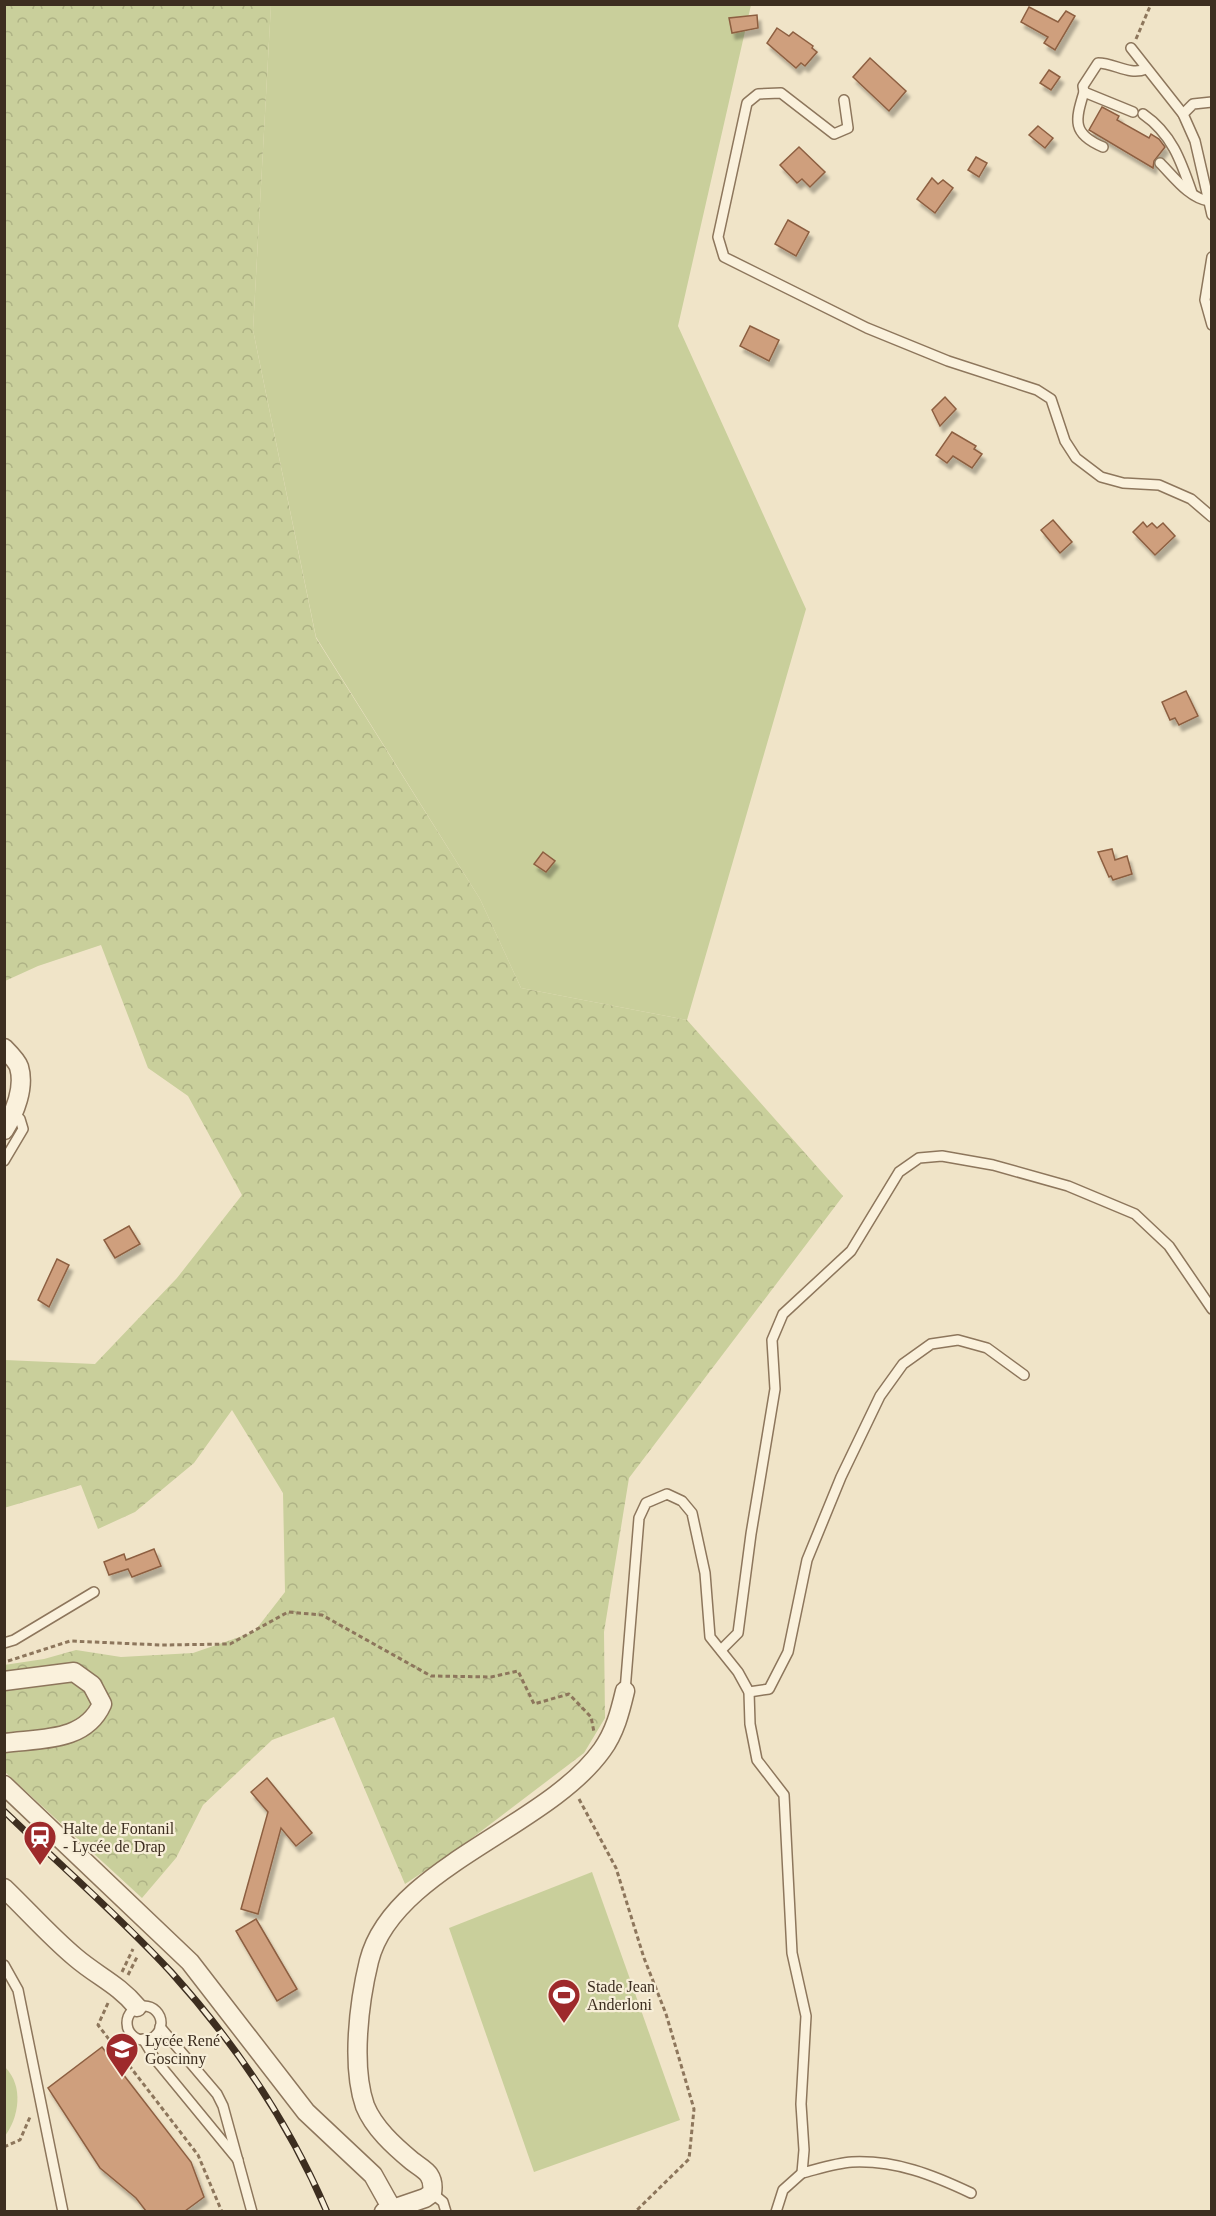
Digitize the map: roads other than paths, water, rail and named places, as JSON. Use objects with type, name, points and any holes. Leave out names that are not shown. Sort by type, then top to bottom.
[{"type":"street","points":[[4,1048],[19,1066],[19,1095],[14,1114],[4,1130]]},
{"type":"street","points":[[4,1681],[74,1672],[92,1684],[102,1704],[96,1718],[74,1734],[4,1743]]},
{"type":"street","points":[[4,1785],[190,1962],[306,2112],[373,2175],[388,2210],[425,2198],[432,2193],[433,2184],[429,2175],[393,2146],[365,2107],[359,2081],[358,2050],[370,1959],[385,1926],[403,1903],[425,1884],[551,1799],[570,1782],[598,1754],[618,1721],[625,1691]]},
{"type":"street","points":[[4,1888],[74,1956],[97,1974],[122,1978],[137,2007]]},
{"type":"lane","points":[[1131,48],[1183,114],[1195,141],[1212,215]]},
{"type":"lane","points":[[1103,147],[1084,137],[1078,126],[1076,118],[1084,92],[1083,86],[1098,63],[1107,63],[1127,71],[1146,69]]},
{"type":"lane","points":[[1084,92],[1133,112]]},
{"type":"lane","points":[[844,100],[848,128],[834,134],[781,93],[758,94],[747,103],[718,237],[724,257],[867,328],[948,361],[1037,390],[1051,399],[1065,441],[1076,458],[1101,477],[1123,483],[1159,485],[1191,499],[1212,517]]},
{"type":"lane","points":[[1183,114],[1193,104],[1212,102]]},
{"type":"lane","points":[[1143,114],[1160,125],[1170,138],[1192,193]]},
{"type":"lane","points":[[1160,163],[1192,193],[1200,199],[1209,201]]},
{"type":"lane","points":[[1212,257],[1205,300],[1212,324]]},
{"type":"lane","points":[[4,1161],[23,1129],[20,1119],[14,1114]]},
{"type":"lane","points":[[721,1650],[738,1633],[749,1545],[775,1389],[772,1340],[783,1314],[851,1251],[899,1172],[919,1158],[942,1156],[993,1165],[1068,1186],[1135,1214],[1169,1246],[1212,1309]]},
{"type":"lane","points":[[749,1692],[769,1689],[788,1652],[807,1560],[841,1478],[880,1396],[903,1364],[931,1344],[958,1340],[987,1348],[1024,1375]]},
{"type":"lane","points":[[625,1691],[639,1518],[646,1503],[667,1494],[682,1501],[692,1513],[705,1573],[710,1637],[738,1672],[749,1692],[750,1724],[757,1760],[784,1796],[792,1953],[806,2016],[801,2104],[804,2150],[802,2173]]},
{"type":"lane","points":[[4,1643],[14,1640],[94,1592]]},
{"type":"lane","points":[[4,1965],[18,1990],[63,2211]]},
{"type":"lane","points":[[240,2162],[155,2059],[143,2039],[133,2035],[127,2025],[129,2015],[137,2007],[148,2006],[157,2012],[160,2028],[217,2094],[228,2119],[240,2162],[252,2211]]},
{"type":"lane","points":[[143,2039],[153,2036],[160,2028]]},
{"type":"lane","points":[[776,2211],[783,2190],[802,2173],[850,2162],[892,2164],[933,2175],[971,2193]]},
{"type":"lane","points":[[432,2193],[443,2202],[447,2211]]},
{"type":"railway","points":[[4,1811],[151,1951],[195,1999],[239,2056],[278,2116],[296,2147],[327,2212]]},
{"type":"place","name":"Halte de Fontanil - Lycée de Drap","points":[[40,1866]]},
{"type":"place","name":"Stade Jean Anderloni","points":[[564,2024]]},
{"type":"place","name":"Lycée René Goscinny","points":[[122,2078]]}]
